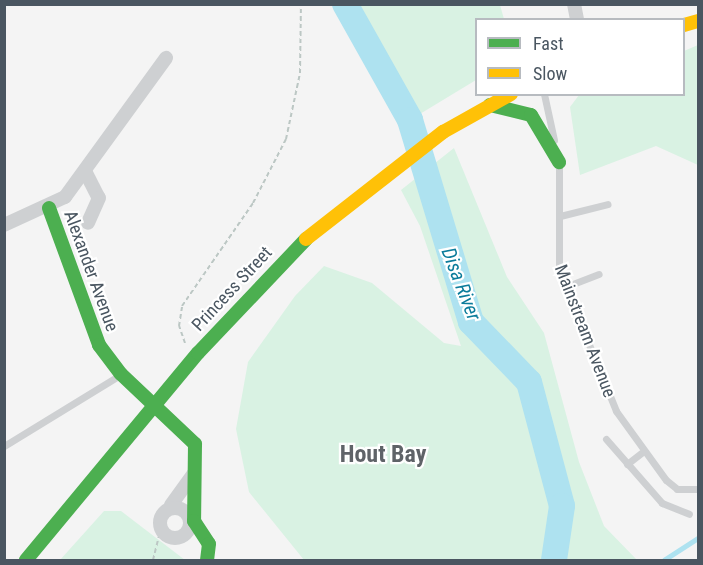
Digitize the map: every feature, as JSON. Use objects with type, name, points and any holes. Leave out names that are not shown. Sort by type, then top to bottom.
[{"type":"street","points":[[4,225],[49,208],[86,173],[166,58]]},
{"type":"street","name":"Princess Street","points":[[26,561],[268,275],[323,221],[443,132],[507,96]]},
{"type":"street","points":[[490,105],[527,111],[559,162]]},
{"type":"street","points":[[86,173],[99,198],[88,223]]},
{"type":"street","name":"Alexander Avenue","points":[[49,208],[91,327],[121,374],[195,444],[194,521]]},
{"type":"street","points":[[194,473],[159,523],[161,529],[177,539],[194,521]]},
{"type":"street","points":[[171,505],[194,521],[209,544],[207,561]]},
{"type":"lane","name":"Mainstream Avenue","points":[[544,96],[559,162],[560,216],[557,256],[565,287],[588,332],[616,411],[641,453],[678,489],[699,489]]},
{"type":"lane","points":[[560,216],[608,204]]},
{"type":"lane","points":[[565,287],[599,274]]},
{"type":"lane","points":[[4,446],[121,374]]},
{"type":"lane","points":[[606,439],[662,503],[689,514]]},
{"type":"lane","points":[[627,464],[641,453]]},
{"type":"path","points":[[185,343],[179,326],[182,306],[253,203],[286,139],[300,73],[301,4]]},
{"type":"path","points":[[153,561],[161,529]]},
{"type":"green space","points":[[345,5],[500,5],[504,18],[475,18],[475,81],[410,120]]},
{"type":"green space","points":[[698,45],[698,165],[656,146],[580,175],[570,107],[578,96],[685,96],[685,51]]},
{"type":"green space","points":[[454,148],[507,277],[544,333],[579,462],[604,526],[637,560],[304,560],[249,492],[236,429],[248,362],[295,296],[324,266],[372,283],[444,343],[461,346],[420,226],[401,190]]},
{"type":"green space","points":[[104,511],[121,511],[185,560],[60,560]]},
{"type":"waterway","name":"Disa River","points":[[345,4],[410,120],[471,322],[529,382],[562,506],[554,560]]},
{"type":"waterway","points":[[664,560],[698,538]]},
{"type":"traffic: fast","points":[[490,105],[531,115],[559,162]]},
{"type":"traffic: fast","points":[[49,208],[99,345],[121,374],[195,444],[194,521],[209,544],[207,560]]},
{"type":"traffic: fast","points":[[26,560],[198,353],[306,239]]},
{"type":"traffic: slow","points":[[685,25],[698,21]]},
{"type":"traffic: slow","points":[[306,239],[443,132],[507,96]]},
{"type":"district","name":"Hout Bay","points":[[383,455]]}]
